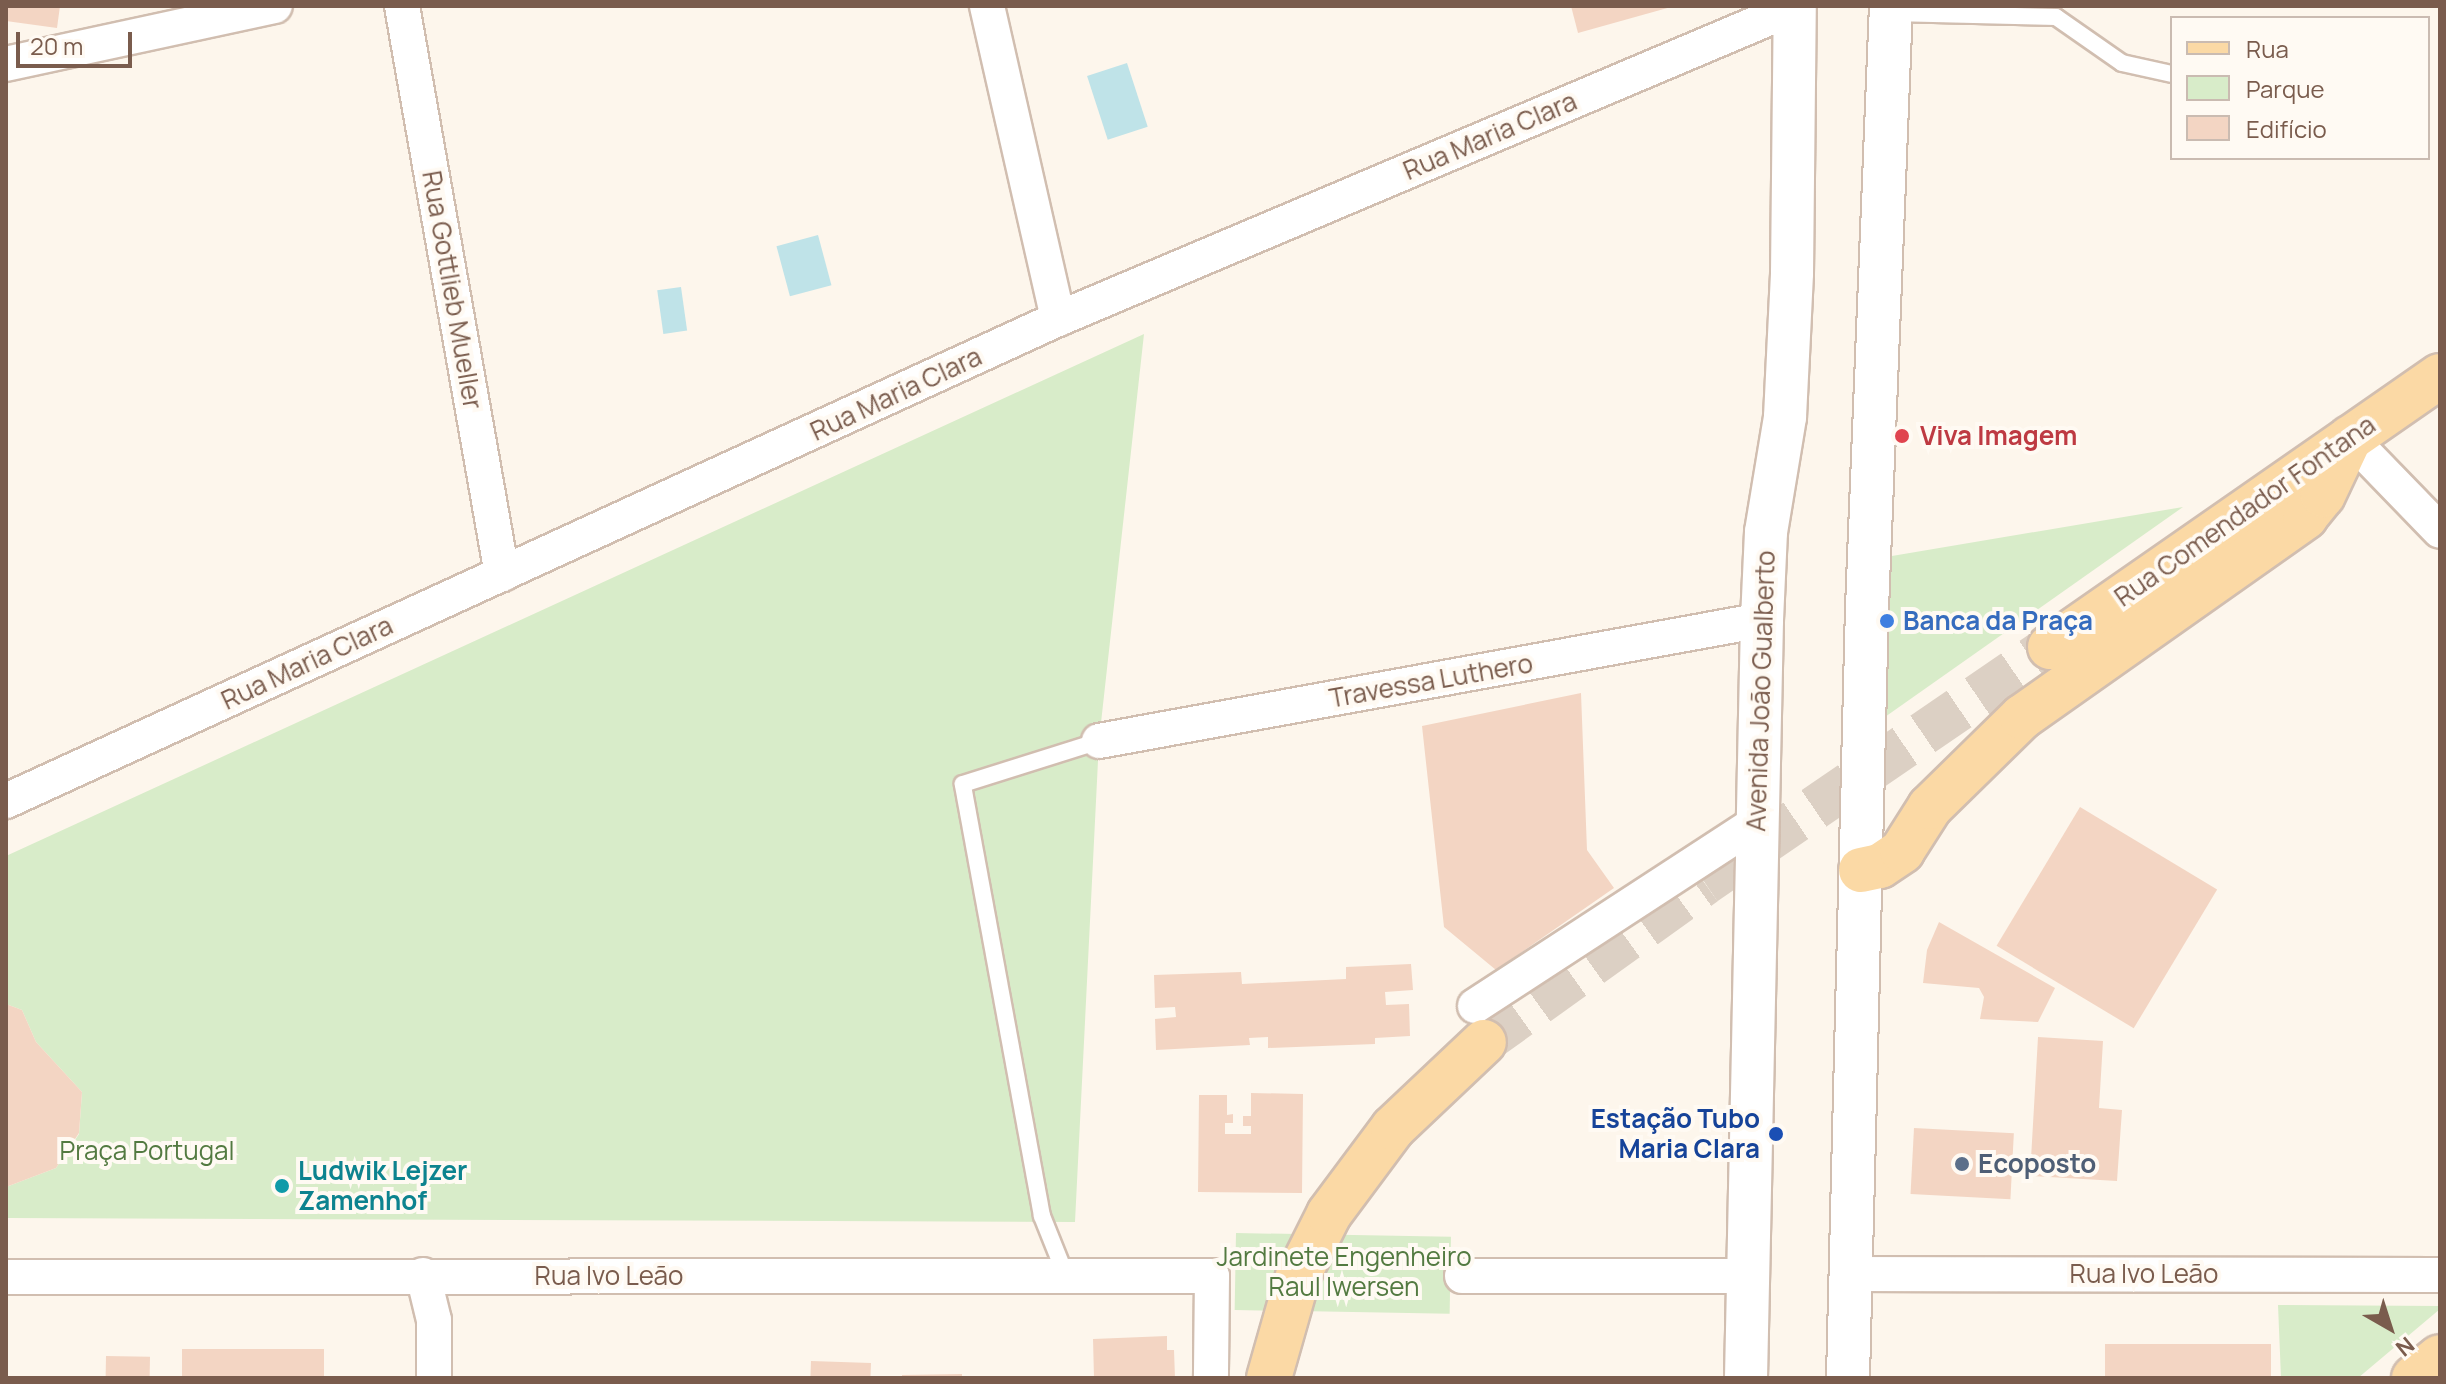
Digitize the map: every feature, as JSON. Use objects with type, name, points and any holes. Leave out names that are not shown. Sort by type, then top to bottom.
[{"type":"main road","name":"Rua Comendador Fontana","points":[[2050,647],[2440,376]]},
{"type":"main road","points":[[1861,870],[1880,866],[1902,851],[1930,807],[2022,717],[2305,517],[2323,495],[2350,438]]},
{"type":"main road","points":[[1269,1378],[1298,1276],[1359,1169],[1480,1024]]},
{"type":"main road","points":[[2414,1378],[2440,1357]]},
{"type":"street","points":[[6,64],[275,6]]},
{"type":"street","name":"Rua Gottlieb Mueller","points":[[402,6],[502,574]]},
{"type":"street","points":[[987,6],[1058,319]]},
{"type":"street","name":"Rua Maria Clara","points":[[6,801],[1058,319],[1795,6]]},
{"type":"street","name":"Avenida João Gualberto","points":[[1746,1378],[1762,620],[1766,532],[1785,417],[1792,289],[1795,6]]},
{"type":"street","points":[[1848,1378],[1861,870],[1890,9]]},
{"type":"street","points":[[2350,438],[2440,531]]},
{"type":"street","name":"Travessa Luthero","points":[[1099,741],[1762,620]]},
{"type":"street","points":[[1480,1024],[1757,822]]},
{"type":"street","name":"Rua Ivo Leão","points":[[1849,1274],[2440,1275]]},
{"type":"street","points":[[423,1275],[434,1320],[434,1378]]},
{"type":"street","name":"Rua Ivo Leão","points":[[6,1277],[1212,1276],[1211,1378]]},
{"type":"street","points":[[1462,1276],[1748,1276]]},
{"type":"lane","points":[[1890,9],[2056,17],[2122,63],[2170,74]]},
{"type":"lane","points":[[1066,1276],[1042,1216],[963,784],[1099,741]]},
{"type":"green space","name":"Praça Portugal","points":[[1144,334],[1099,741],[1075,1222],[6,1218],[6,1187],[56,1168],[79,1134],[82,1092],[36,1042],[22,1010],[6,1004],[6,856]]},
{"type":"green space","points":[[2183,507],[1875,724],[1886,557]]},
{"type":"green space","name":"Jardinete Engenheiro Raul Iwersen","points":[[1236,1233],[1451,1237],[1450,1314],[1235,1310]]},
{"type":"green space","points":[[2278,1305],[2440,1306],[2440,1309],[2358,1378],[2281,1378]]},
{"type":"water","points":[[1127,63],[1148,127],[1108,140],[1087,76]]},
{"type":"water","points":[[818,235],[831,285],[790,296],[776,246]]},
{"type":"water","points":[[681,287],[687,331],[663,334],[657,290]]},
{"type":"building","points":[[6,6],[60,6],[57,28],[6,21]]},
{"type":"building","points":[[1571,6],[1671,6],[1671,7],[1578,33]]},
{"type":"building","points":[[1581,693],[1587,850],[1614,888],[1496,970],[1444,927],[1422,726]]},
{"type":"building","points":[[2080,807],[2217,889],[2134,1028],[1997,946]]},
{"type":"building","points":[[1939,922],[2055,988],[2038,1022],[1980,1019],[1984,997],[1979,988],[1923,983],[1927,950]]},
{"type":"building","points":[[1411,964],[1413,990],[1385,992],[1386,1005],[1409,1004],[1410,1036],[1375,1038],[1375,1044],[1268,1048],[1268,1037],[1249,1038],[1250,1045],[1156,1050],[1155,1019],[1176,1017],[1175,1007],[1155,1008],[1154,975],[1241,972],[1242,984],[1346,979],[1346,967]]},
{"type":"building","points":[[6,1004],[22,1010],[36,1042],[82,1092],[79,1133],[56,1168],[6,1187]]},
{"type":"building","points":[[2038,1037],[2103,1041],[2099,1108],[2122,1110],[2117,1181],[2030,1176]]},
{"type":"building","points":[[1251,1093],[1303,1094],[1302,1193],[1198,1192],[1199,1095],[1227,1095],[1227,1115],[1233,1114],[1233,1123],[1225,1123],[1225,1134],[1251,1134],[1251,1126],[1243,1126],[1243,1116],[1251,1116]]},
{"type":"building","name":"Ecoposto","points":[[1914,1128],[2014,1133],[2010,1199],[1911,1194]]},
{"type":"building","points":[[1167,1336],[1167,1350],[1174,1350],[1175,1378],[1094,1378],[1093,1339]]},
{"type":"building","points":[[2105,1344],[2271,1344],[2271,1378],[2105,1378]]},
{"type":"building","points":[[182,1349],[324,1349],[324,1378],[182,1378]]},
{"type":"building","points":[[106,1356],[150,1357],[150,1378],[106,1378]]},
{"type":"building","points":[[811,1361],[871,1363],[870,1378],[810,1378]]},
{"type":"building","points":[[962,1374],[962,1378],[902,1378],[902,1375]]},
{"type":"tunnel","points":[[1484,1042],[1705,883],[2050,647]]},
{"type":"place","name":"Viva Imagem","points":[[1902,436]]},
{"type":"place","name":"Banca da Praça","points":[[1887,621]]},
{"type":"place","name":"Estação Tubo Maria Clara","points":[[1776,1134]]},
{"type":"place","name":"Ecoposto","points":[[1962,1164]]},
{"type":"place","name":"Ludwik Lejzer Zamenhof","points":[[282,1186]]}]
